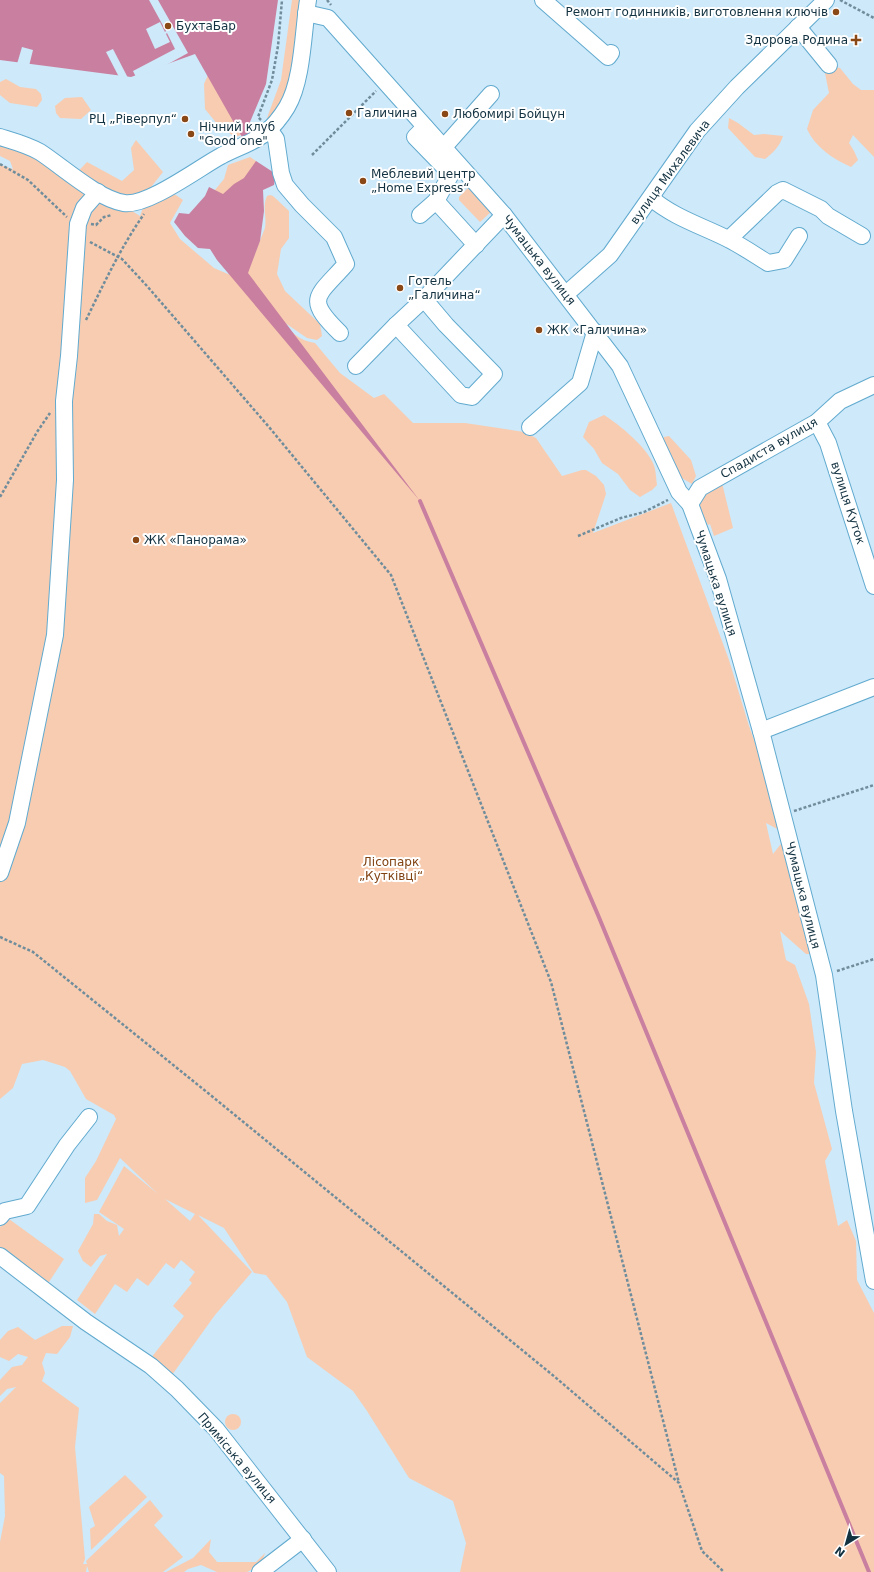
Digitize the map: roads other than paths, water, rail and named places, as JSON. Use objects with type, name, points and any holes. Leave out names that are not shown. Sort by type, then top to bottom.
[{"type":"street","points":[[543,0],[608,57],[611,53]]},
{"type":"street","name":"вулиця Михалевича","points":[[566,294],[610,255],[697,131],[737,87],[826,0]]},
{"type":"street","name":"Чумацька вулиця","points":[[0,137],[38,151],[110,199],[134,204],[145,200],[196,172],[222,155],[242,147],[276,124],[288,106],[297,82],[307,6],[328,18],[504,215],[566,294],[620,366],[679,492],[690,504],[718,579],[761,731],[824,975],[844,1111],[874,1282]]},
{"type":"street","points":[[798,27],[829,65]]},
{"type":"street","points":[[444,147],[492,94]]},
{"type":"street","points":[[420,216],[436,201],[450,174],[415,137],[425,127]]},
{"type":"street","points":[[266,132],[276,139],[280,173],[285,185],[302,206],[334,237],[346,264],[320,292],[317,300],[318,309],[326,320],[340,333]]},
{"type":"street","points":[[729,239],[777,193],[783,190],[821,209],[828,216],[862,236]]},
{"type":"street","points":[[0,873],[17,822],[55,636],[65,480],[64,401],[69,356],[78,224],[84,208],[98,192]]},
{"type":"street","points":[[650,198],[659,205],[690,222],[729,239],[768,263],[784,260],[799,236]]},
{"type":"street","points":[[436,201],[476,245]]},
{"type":"street","points":[[356,366],[424,299],[504,215]]},
{"type":"street","points":[[396,325],[461,395],[472,397],[494,374],[446,325],[424,299]]},
{"type":"street","points":[[530,427],[580,383],[595,332]]},
{"type":"street","name":"Спадиста вулиця","points":[[690,504],[700,488],[817,422],[840,401],[874,385]]},
{"type":"street","name":"вулиця Куток","points":[[817,422],[828,443],[874,586]]},
{"type":"street","points":[[761,731],[874,687]]},
{"type":"street","points":[[0,1217],[5,1211],[27,1206],[67,1145],[90,1117]]},
{"type":"street","name":"Приміська вулиця","points":[[0,1256],[86,1322],[151,1366],[177,1389],[216,1429],[328,1572]]},
{"type":"street","points":[[260,1572],[303,1539]]},
{"type":"waterway","points":[[420,501],[598,915],[869,1572]]},
{"type":"place","name":"Ремонт годинників, виготовлення ключів","points":[[836,12]]},
{"type":"place","name":"БухтаБар","points":[[168,26]]},
{"type":"place","name":"Здорова Родина","points":[[856,40]]},
{"type":"place","name":"Галичина","points":[[349,113]]},
{"type":"place","name":"Любомирі Бойцун","points":[[445,114]]},
{"type":"place","name":"РЦ „Ріверпул“","points":[[185,119]]},
{"type":"place","name":"Нічний клуб \"Good one\"","points":[[191,134]]},
{"type":"place","name":"Меблевий центр „Home Express“","points":[[363,181]]},
{"type":"place","name":"Готель „Галичина“","points":[[400,288]]},
{"type":"place","name":"ЖК «Галичина»","points":[[539,330]]},
{"type":"place","name":"ЖК «Панорама»","points":[[136,540]]},
{"type":"park label","name":"Лісопарк „Кутківці“","points":[[391,869]]}]
